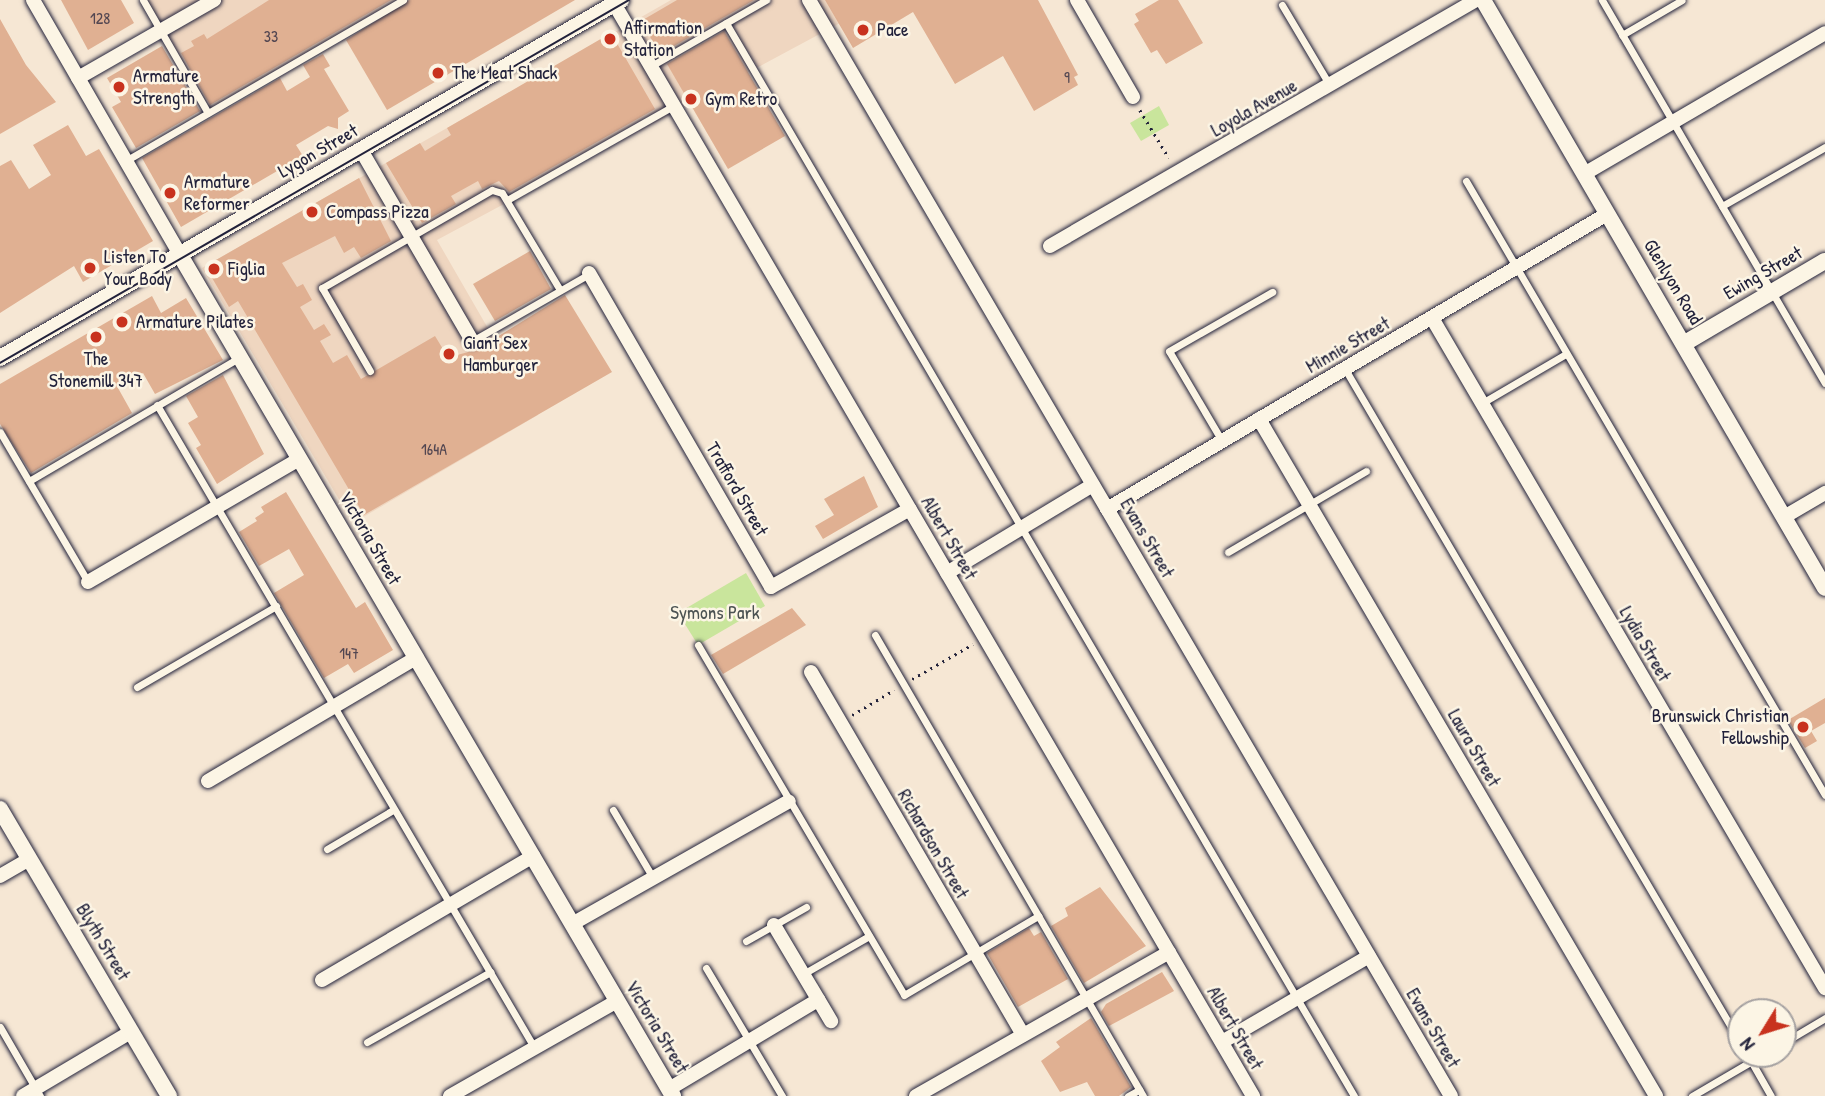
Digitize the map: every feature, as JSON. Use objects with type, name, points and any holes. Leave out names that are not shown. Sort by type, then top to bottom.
[{"type":"street","name":"Victoria Street","points":[[33,0],[671,1093]]},
{"type":"street","points":[[78,78],[214,0]]},
{"type":"street","name":"Evans Street","points":[[809,0],[1451,1096]]},
{"type":"street","points":[[1077,0],[1133,97]]},
{"type":"street","name":"Loyola Avenue","points":[[1050,246],[1476,0]]},
{"type":"street","name":"Glenlyon Road","points":[[1483,0],[1685,342],[1825,587]]},
{"type":"street","name":"Albert Street","points":[[616,1],[674,106],[1253,1096]]},
{"type":"street","name":"Lygon Street","points":[[0,358],[616,1]]},
{"type":"street","points":[[1584,174],[1825,33]]},
{"type":"street","points":[[361,150],[472,341]]},
{"type":"street","name":"Minnie Street","points":[[1107,509],[1607,214]]},
{"type":"street","name":"Ewing Street","points":[[1685,342],[1825,261]]},
{"type":"street","name":"Trafford Street","points":[[590,273],[771,587],[910,509]]},
{"type":"street","name":"Lydia Street","points":[[1432,318],[1825,988]]},
{"type":"street","name":"Laura Street","points":[[1259,419],[1656,1096]]},
{"type":"street","points":[[88,582],[299,458]]},
{"type":"street","points":[[947,573],[1093,485]]},
{"type":"street","points":[[1784,517],[1825,494]]},
{"type":"street","points":[[208,781],[416,658]]},
{"type":"street","name":"Richardson Street","points":[[811,672],[1023,1035]]},
{"type":"street","points":[[572,923],[789,801]]},
{"type":"street","name":"Blyth Street","points":[[0,809],[169,1096]]},
{"type":"street","points":[[322,980],[533,856]]},
{"type":"street","points":[[0,876],[30,859]]},
{"type":"street","points":[[774,925],[831,1021]]},
{"type":"street","points":[[916,1096],[1169,952]]},
{"type":"street","points":[[1222,1042],[1369,956]]},
{"type":"street","points":[[671,1093],[749,1041],[818,1000]]},
{"type":"street","points":[[450,1096],[617,1001]]},
{"type":"street","points":[[33,1094],[131,1032]]},
{"type":"lane","points":[[143,0],[208,113]]},
{"type":"lane","points":[[127,160],[403,0]]},
{"type":"lane","points":[[651,66],[766,0]]},
{"type":"lane","points":[[1602,0],[1824,379]]},
{"type":"lane","points":[[1622,35],[1682,0]]},
{"type":"lane","points":[[1282,5],[1331,86]]},
{"type":"lane","points":[[726,23],[1354,1096]]},
{"type":"lane","points":[[507,200],[674,106]]},
{"type":"lane","points":[[1722,206],[1825,146]]},
{"type":"lane","points":[[1466,181],[1825,794]]},
{"type":"lane","points":[[370,371],[322,288],[492,190],[507,200],[560,290]]},
{"type":"lane","points":[[472,341],[590,273]]},
{"type":"lane","points":[[1222,441],[1169,351],[1272,292]]},
{"type":"lane","points":[[1482,403],[1566,354]]},
{"type":"lane","points":[[29,481],[240,358]]},
{"type":"lane","points":[[1345,369],[1727,1020]]},
{"type":"lane","points":[[158,405],[534,1047]]},
{"type":"lane","points":[[0,432],[88,582]]},
{"type":"lane","points":[[1228,552],[1366,471]]},
{"type":"lane","points":[[137,687],[276,606]]},
{"type":"lane","points":[[875,635],[1141,1093],[1128,1096]]},
{"type":"lane","points":[[698,645],[904,995],[1038,916]]},
{"type":"lane","points":[[327,849],[393,810]]},
{"type":"lane","points":[[613,810],[653,878]]},
{"type":"lane","points":[[746,941],[806,907]]},
{"type":"lane","points":[[803,974],[869,936]]},
{"type":"lane","points":[[706,968],[782,1096]]},
{"type":"lane","points":[[367,1042],[490,972]]},
{"type":"lane","points":[[1797,1035],[1825,1018]]},
{"type":"lane","points":[[0,1027],[33,1094]]},
{"type":"lane","points":[[1692,1096],[1734,1068]]},
{"type":"lane","points":[[1755,1068],[1771,1096]]},
{"type":"path","points":[[1133,97],[1178,173]]},
{"type":"path","points":[[846,718],[985,637]]},
{"type":"shaded area","points":[[146,0],[399,0],[209,109]]},
{"type":"shaded area","points":[[671,0],[883,0],[437,240],[538,415],[353,523],[202,268]]},
{"type":"green space","points":[[1159,106],[1169,125],[1141,141],[1130,123]]},
{"type":"green space","name":"Symons Park","points":[[746,573],[765,606],[698,645],[678,613]]},
{"type":"building","points":[[61,0],[121,0],[134,23],[88,50]]},
{"type":"building","points":[[269,0],[391,0],[210,105],[181,53],[194,46],[191,41],[204,34],[207,39]]},
{"type":"building","points":[[409,0],[575,0],[387,110],[346,40]]},
{"type":"building","points":[[677,0],[754,0],[660,54],[641,21]]},
{"type":"building","points":[[825,0],[1038,0],[1078,75],[1074,77],[1078,85],[1034,111],[1003,56],[955,84],[913,12],[853,48]]},
{"type":"building","points":[[1159,0],[1178,0],[1203,43],[1166,64],[1157,50],[1151,53],[1134,24],[1139,21],[1135,14]]},
{"type":"building","points":[[0,19],[26,65],[56,102],[0,134]]},
{"type":"building","points":[[724,31],[785,136],[728,169],[667,64]]},
{"type":"building","points":[[611,33],[655,109],[509,192],[499,181],[482,189],[478,181],[451,196],[456,204],[422,223],[386,163],[420,143],[425,151],[451,135],[447,128]]},
{"type":"building","points":[[162,46],[200,111],[136,148],[112,107],[121,102],[107,78]]},
{"type":"building","points":[[323,54],[330,66],[324,69],[349,111],[338,118],[338,129],[328,126],[296,145],[303,156],[181,227],[142,158],[280,78],[287,91],[310,77],[303,65]]},
{"type":"building","points":[[68,125],[86,156],[99,149],[153,241],[83,282],[74,266],[0,313],[0,166],[11,160],[29,189],[51,175],[33,145]]},
{"type":"building","points":[[359,178],[391,241],[361,258],[354,247],[344,253],[335,236],[282,263],[297,287],[303,284],[312,300],[300,307],[314,330],[324,324],[331,335],[320,341],[333,363],[347,355],[361,379],[435,336],[446,354],[454,349],[457,355],[476,350],[565,295],[612,372],[364,515],[238,301],[229,307],[208,271],[209,264]]},
{"type":"building","points":[[530,251],[551,289],[495,321],[473,284]]},
{"type":"building","points":[[152,296],[161,313],[186,298],[223,360],[155,394],[143,373],[118,388],[132,413],[31,473],[0,424],[0,384]]},
{"type":"building","points":[[223,375],[264,454],[217,484],[196,448],[201,445],[188,423],[198,417],[186,396]]},
{"type":"building","points":[[864,476],[878,507],[823,539],[815,526],[834,515],[824,499]]},
{"type":"building","points":[[286,492],[356,608],[365,602],[393,650],[354,673],[348,664],[324,678],[274,593],[304,575],[289,549],[259,566],[239,532],[257,521],[255,518],[264,512],[261,507]]},
{"type":"building","points":[[792,608],[806,625],[723,674],[711,655]]},
{"type":"building","name":"Brunswick Christian Fellowship","points":[[1825,698],[1825,723],[1811,731],[1817,741],[1805,748],[1788,720]]},
{"type":"building","points":[[1100,887],[1146,946],[1084,983],[1051,926],[1068,916],[1065,908]]},
{"type":"building","points":[[1029,928],[1034,936],[1041,932],[1068,979],[1018,1007],[987,953]]},
{"type":"building","points":[[1162,972],[1174,991],[1109,1026],[1101,1012],[1106,1004]]},
{"type":"building","points":[[1091,1018],[1131,1087],[1119,1096],[1095,1096],[1087,1082],[1060,1092],[1041,1061],[1060,1047],[1056,1042]]},
{"type":"tram line","points":[[0,363],[629,0]]},
{"type":"place","name":"Pace","points":[[863,30]]},
{"type":"place","name":"Affirmation Station","points":[[610,39]]},
{"type":"place","name":"The Meat Shack","points":[[438,73]]},
{"type":"place","name":"Armature Strength","points":[[119,87]]},
{"type":"place","name":"Gym Retro","points":[[691,99]]},
{"type":"place","name":"Armature Reformer","points":[[170,193]]},
{"type":"place","name":"Compass Pizza","points":[[312,212]]},
{"type":"place","name":"Listen To Your Body","points":[[90,268]]},
{"type":"place","name":"Figlia","points":[[214,269]]},
{"type":"place","name":"Armature Pilates","points":[[122,322]]},
{"type":"place","name":"The Stonemill 347","points":[[96,337]]},
{"type":"place","name":"Giant Sex Hamburger","points":[[449,354]]},
{"type":"place","name":"Brunswick Christian Fellowship","points":[[1803,727]]}]
